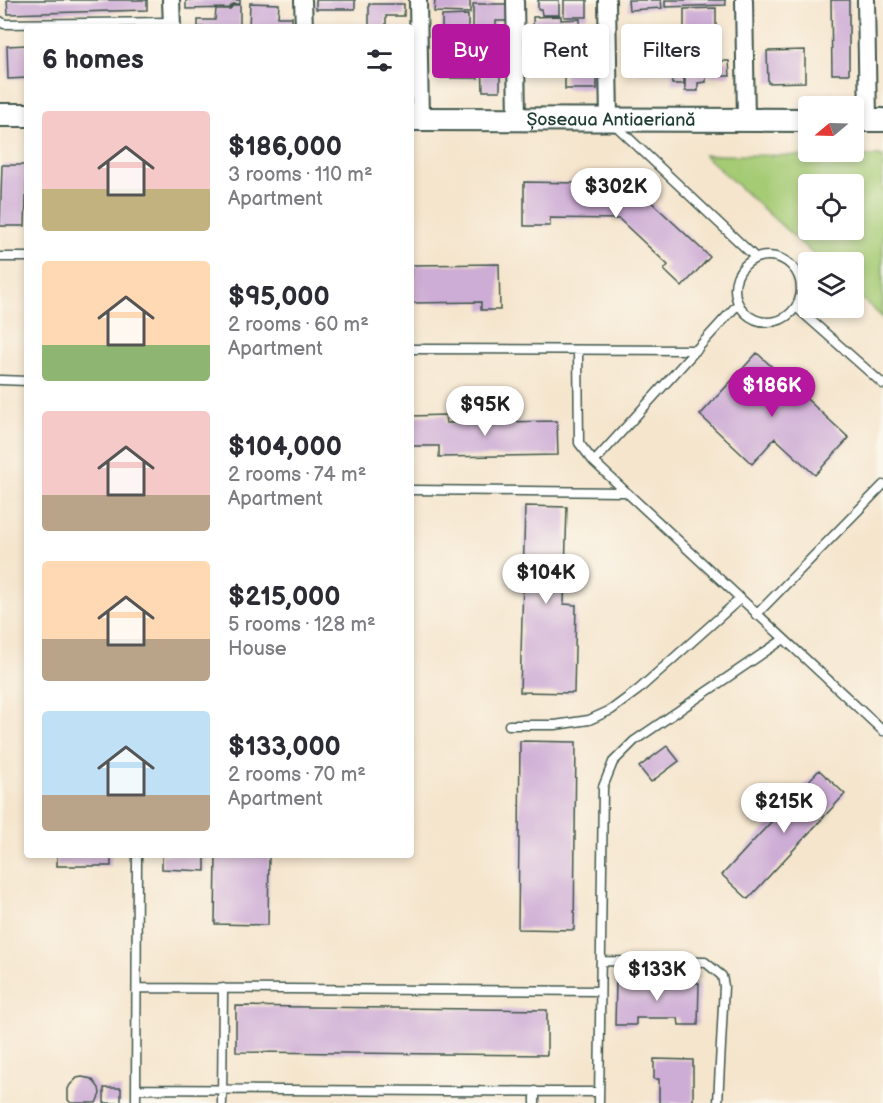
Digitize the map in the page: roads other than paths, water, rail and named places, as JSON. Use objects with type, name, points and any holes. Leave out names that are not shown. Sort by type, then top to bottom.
[{"type":"main road","points":[[0,115],[24,116]]},
{"type":"main road","name":"Șoseaua Antiaeriană","points":[[416,119],[798,120]]},
{"type":"street","points":[[171,0],[172,24]]},
{"type":"street","points":[[303,0],[303,24]]},
{"type":"street","points":[[416,119],[418,0]]},
{"type":"street","points":[[515,0],[517,119]]},
{"type":"street","points":[[607,0],[609,120]]},
{"type":"street","points":[[744,0],[746,120]]},
{"type":"street","points":[[866,0],[868,120]]},
{"type":"lane","points":[[0,21],[4,24],[24,24]]},
{"type":"lane","points":[[609,120],[756,258]]},
{"type":"lane","points":[[770,255],[781,258],[797,272],[801,282],[801,293],[796,307],[782,320],[760,322],[750,317],[738,304],[734,288],[736,277],[742,268],[756,258],[770,255]]},
{"type":"lane","points":[[0,257],[24,257]]},
{"type":"lane","points":[[594,462],[738,304]]},
{"type":"lane","points":[[796,307],[883,384]]},
{"type":"lane","points":[[414,349],[697,350]]},
{"type":"lane","points":[[578,350],[579,443],[594,462],[880,728],[883,717]]},
{"type":"lane","points":[[0,380],[24,381]]},
{"type":"lane","points":[[756,615],[883,485]]},
{"type":"lane","points":[[414,490],[624,492]]},
{"type":"lane","points":[[509,725],[555,725],[589,720],[611,710],[638,690],[740,599]]},
{"type":"lane","points":[[599,1103],[603,787],[613,762],[634,741],[784,639]]},
{"type":"lane","points":[[136,1103],[137,858]]},
{"type":"lane","points":[[601,961],[705,962],[722,976],[724,986],[718,1103]]},
{"type":"lane","points":[[137,988],[600,991]]},
{"type":"lane","points":[[222,1103],[223,988]]},
{"type":"lane","points":[[136,1089],[599,1092]]},
{"type":"lane","points":[[535,1091],[535,1103]]}]
